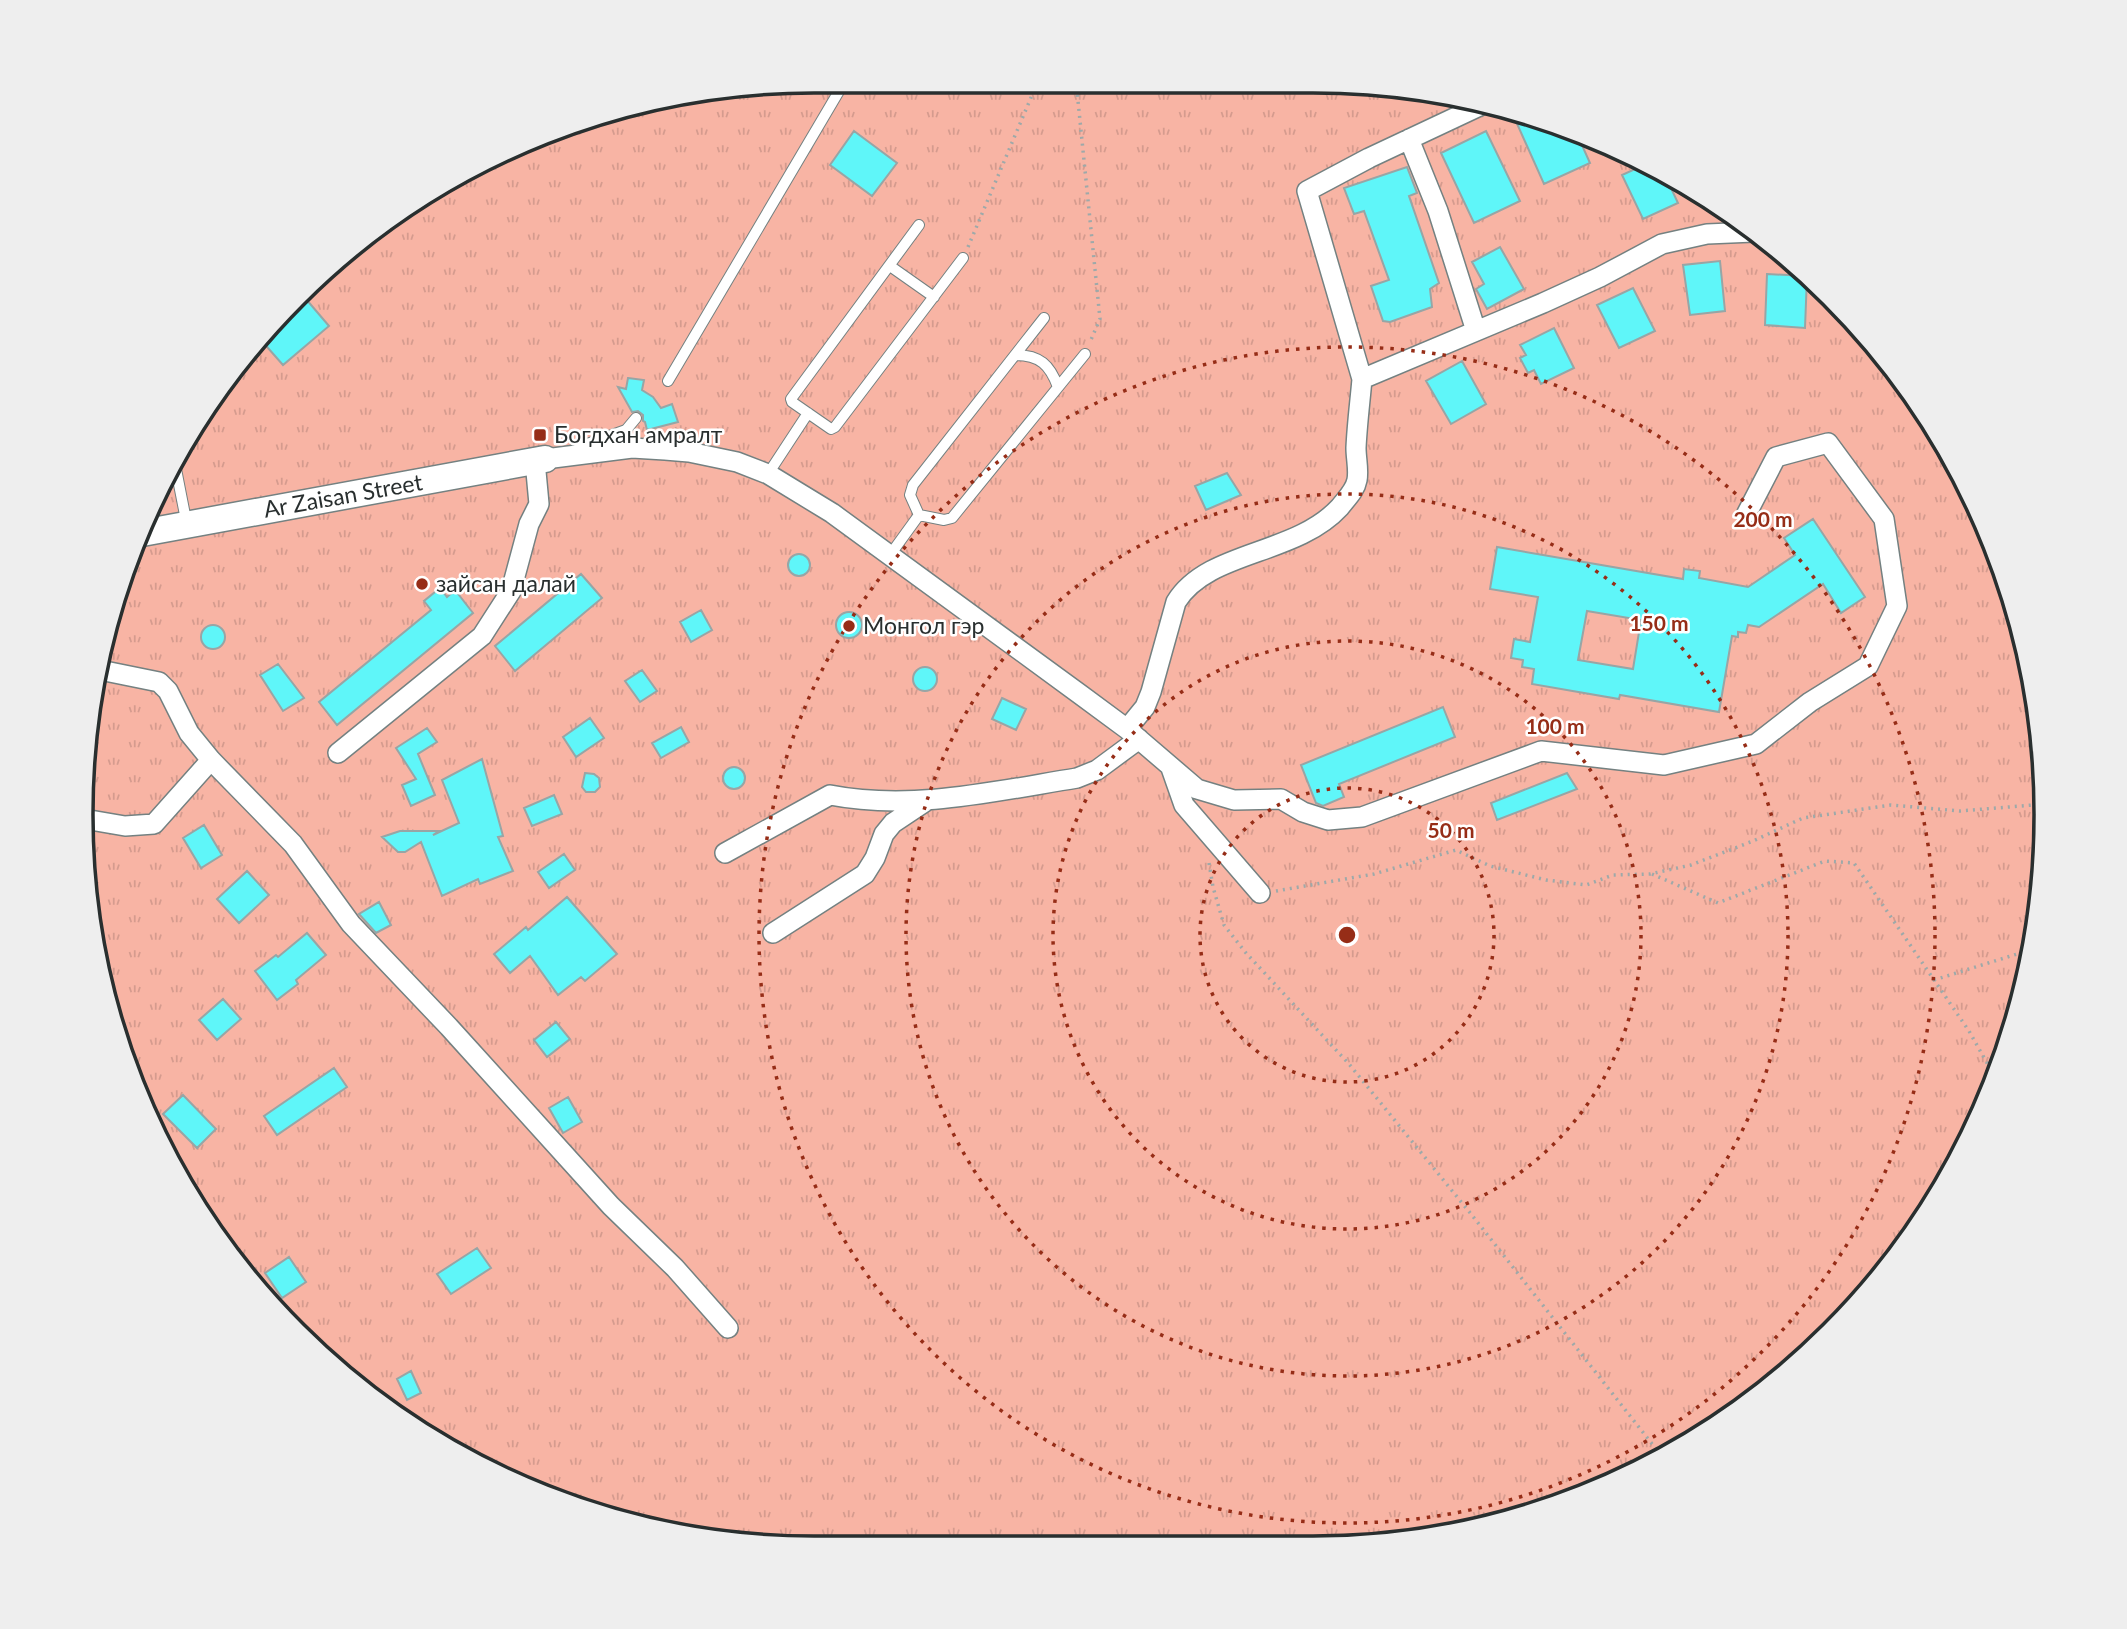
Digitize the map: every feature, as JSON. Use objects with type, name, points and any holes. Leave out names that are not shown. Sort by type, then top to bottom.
[{"type":"street","points":[[725,853],[830,795],[926,802],[1077,778],[1097,770],[1133,734],[1151,692],[1176,602],[1183,590],[1222,565],[1289,542],[1313,529],[1333,514],[1357,482],[1356,450],[1362,379],[1307,191],[1470,111]]},
{"type":"street","points":[[1409,139],[1438,211],[1476,331]]},
{"type":"street","points":[[1362,379],[1588,282],[1662,244],[1707,234],[1739,233]]},
{"type":"street","points":[[338,752],[482,636],[511,591],[529,524],[539,504],[540,460],[632,449],[665,450],[737,462],[768,474],[813,500],[890,555],[1133,734],[1197,789],[1234,800],[1281,799],[1303,812],[1328,820],[1362,817],[1541,751],[1664,765],[1756,744],[1810,702],[1868,666],[1897,606],[1884,519],[1828,443],[1776,457],[1747,513]]},
{"type":"street","name":"Ar Zaisan Street","points":[[151,531],[540,460]]},
{"type":"street","points":[[108,672],[159,682],[168,691],[189,733],[211,760],[293,844],[351,924],[449,1027],[611,1206],[675,1268],[728,1328]]},
{"type":"street","points":[[93,821],[125,826],[154,824],[211,760]]},
{"type":"street","points":[[1170,766],[1184,805],[1260,893]]},
{"type":"street","points":[[773,933],[865,874],[884,834],[893,823],[926,802]]},
{"type":"lane","points":[[668,380],[837,93]]},
{"type":"lane","points":[[919,225],[791,398],[792,402],[831,429],[835,427],[963,258]]},
{"type":"lane","points":[[890,266],[934,297]]},
{"type":"lane","points":[[919,515],[910,495],[914,485],[1044,318]]},
{"type":"lane","points":[[919,515],[944,520],[952,518],[1085,354]]},
{"type":"lane","points":[[1015,355],[1028,355],[1046,365],[1053,372],[1058,387]]},
{"type":"lane","points":[[768,474],[808,413]]},
{"type":"lane","points":[[540,460],[620,433],[631,426],[636,418]]},
{"type":"lane","points":[[177,476],[187,525]]},
{"type":"lane","points":[[890,555],[919,515]]},
{"type":"path","points":[[963,258],[1033,93]]},
{"type":"path","points":[[1077,93],[1100,319],[1085,354]]},
{"type":"path","points":[[1260,893],[1374,874],[1456,849],[1490,866],[1560,882],[1586,885],[1613,875],[1650,874],[1691,865],[1754,841],[1803,818],[1891,805],[1960,811],[2034,805]]},
{"type":"path","points":[[1202,827],[1213,887],[1224,925],[1246,953],[1349,1063],[1656,1449]]},
{"type":"path","points":[[1650,874],[1718,903],[1825,861],[1854,863],[1969,1031],[1989,1066]]},
{"type":"path","points":[[1934,980],[2020,953]]},
{"type":"green space","points":[[767,94],[1360,94],[1407,99],[1499,117],[1544,131],[1632,167],[1713,214],[1752,242],[1823,304],[1885,375],[1938,454],[1960,495],[1996,583],[2010,628],[2028,720],[2033,767],[2033,862],[2028,909],[2010,1001],[1996,1046],[1960,1134],[1938,1175],[1885,1254],[1855,1290],[1823,1325],[1752,1387],[1673,1440],[1589,1481],[1499,1512],[1407,1530],[1312,1536],[767,1535],[720,1530],[628,1512],[583,1498],[495,1462],[414,1415],[375,1387],[304,1325],[242,1254],[189,1175],[167,1134],[131,1046],[107,955],[94,862],[94,767],[107,674],[131,583],[167,495],[214,414],[272,339],[304,304],[339,272],[414,214],[495,167],[583,131],[674,107]]},
{"type":"building","points":[[1516,122],[1582,145],[1590,163],[1544,184]]},
{"type":"building","points":[[854,131],[897,163],[872,196],[830,165]]},
{"type":"building","points":[[1486,131],[1520,201],[1474,223],[1441,153]]},
{"type":"building","points":[[1407,167],[1417,193],[1409,196],[1439,283],[1430,289],[1432,307],[1390,322],[1383,321],[1371,286],[1389,280],[1364,211],[1354,214],[1344,188]]},
{"type":"building","points":[[1635,169],[1671,188],[1678,203],[1643,219],[1622,175]]},
{"type":"building","points":[[1500,247],[1524,289],[1487,309],[1476,289],[1484,284],[1472,262]]},
{"type":"building","points":[[1720,261],[1725,311],[1690,315],[1683,265]]},
{"type":"building","points":[[1767,274],[1792,275],[1807,289],[1805,328],[1765,325]]},
{"type":"building","points":[[1633,288],[1655,331],[1619,348],[1597,305]]},
{"type":"building","points":[[308,301],[329,326],[283,365],[266,346]]},
{"type":"building","points":[[1554,328],[1574,368],[1541,384],[1534,370],[1528,373],[1520,358],[1526,355],[1520,345]]},
{"type":"building","points":[[1462,361],[1486,404],[1451,424],[1426,381]]},
{"type":"building","points":[[628,378],[644,380],[642,390],[653,397],[661,408],[672,404],[678,422],[647,430],[643,415],[638,411],[632,412],[618,387],[626,389]]},
{"type":"building","points":[[1227,473],[1241,495],[1206,510],[1195,486]]},
{"type":"building","points":[[1813,519],[1865,597],[1841,613],[1823,584],[1759,627],[1748,625],[1746,633],[1738,632],[1738,637],[1732,636],[1719,712],[1620,695],[1619,699],[1532,684],[1534,669],[1522,667],[1523,660],[1511,658],[1514,639],[1530,642],[1538,597],[1490,589],[1497,547],[1683,579],[1684,569],[1700,571],[1699,578],[1748,587],[1795,555],[1784,538]],"holes":[[[1587,611],[1641,620],[1633,669],[1578,660]]]},
{"type":"building","points":[[799,554],[809,561],[810,565],[803,575],[799,576],[789,569],[788,565],[795,555]]},
{"type":"building","points":[[581,574],[602,598],[515,671],[495,646]]},
{"type":"building","points":[[440,588],[447,597],[455,590],[473,613],[337,725],[319,702],[431,610],[424,601]]},
{"type":"building","points":[[701,610],[712,630],[691,642],[680,622]]},
{"type":"building","name":"Монгол гэр","points":[[849,612],[858,616],[862,625],[858,634],[849,638],[840,634],[836,625],[840,616]]},
{"type":"building","points":[[213,625],[221,629],[225,637],[221,645],[213,649],[205,645],[201,637],[205,629]]},
{"type":"building","points":[[278,664],[304,698],[283,711],[260,675]]},
{"type":"building","name":"Монгол гэр","points":[[925,667],[934,670],[937,679],[934,688],[925,691],[916,688],[913,679],[916,670]]},
{"type":"building","points":[[642,670],[657,691],[640,702],[625,681]]},
{"type":"building","points":[[1002,698],[1026,709],[1016,730],[992,719]]},
{"type":"building","points":[[1443,707],[1455,737],[1339,784],[1344,797],[1323,806],[1316,803],[1301,765]]},
{"type":"building","points":[[590,718],[604,738],[576,757],[563,737]]},
{"type":"building","points":[[681,727],[689,742],[661,758],[652,743]]},
{"type":"building","points":[[427,728],[437,742],[418,754],[435,795],[411,806],[402,785],[416,779],[396,748]]},
{"type":"building","points":[[482,759],[503,836],[498,837],[513,871],[480,884],[478,879],[442,896],[421,842],[405,852],[398,852],[382,837],[400,831],[439,831],[433,835],[459,823],[442,780]]},
{"type":"building","points":[[734,767],[742,770],[745,778],[742,786],[734,789],[726,786],[723,778],[726,770]]},
{"type":"building","points":[[585,773],[599,778],[600,787],[595,792],[586,792],[582,787]]},
{"type":"building","points":[[1567,773],[1577,789],[1497,820],[1491,803]]},
{"type":"building","points":[[554,795],[562,814],[532,826],[524,808]]},
{"type":"building","points":[[204,825],[222,855],[201,868],[183,838]]},
{"type":"building","points":[[564,854],[575,870],[549,888],[538,872]]},
{"type":"building","points":[[247,871],[269,895],[239,923],[217,899]]},
{"type":"building","points":[[567,897],[617,954],[585,981],[581,977],[558,995],[530,956],[510,973],[494,954]]},
{"type":"building","points":[[379,902],[391,925],[376,933],[359,914]]},
{"type":"building","points":[[307,933],[326,955],[296,980],[298,984],[277,1000],[255,971],[276,955],[278,957]]},
{"type":"building","points":[[223,999],[241,1019],[217,1040],[199,1020]]},
{"type":"building","points":[[556,1022],[570,1039],[547,1057],[534,1040]]},
{"type":"building","points":[[334,1068],[347,1087],[277,1135],[264,1116]]},
{"type":"building","points":[[183,1095],[216,1129],[197,1148],[163,1114]]},
{"type":"building","points":[[568,1097],[582,1122],[563,1133],[549,1108]]},
{"type":"building","points":[[477,1248],[491,1268],[451,1294],[437,1274]]},
{"type":"building","points":[[289,1257],[306,1282],[282,1298],[265,1273]]},
{"type":"building","points":[[411,1371],[421,1393],[407,1400],[397,1379]]},
{"type":"place","name":"Богдхан амралт","points":[[540,435]]},
{"type":"place","name":"зайсан далай","points":[[422,584]]},
{"type":"place","name":"Монгол гэр","points":[[849,626]]}]
